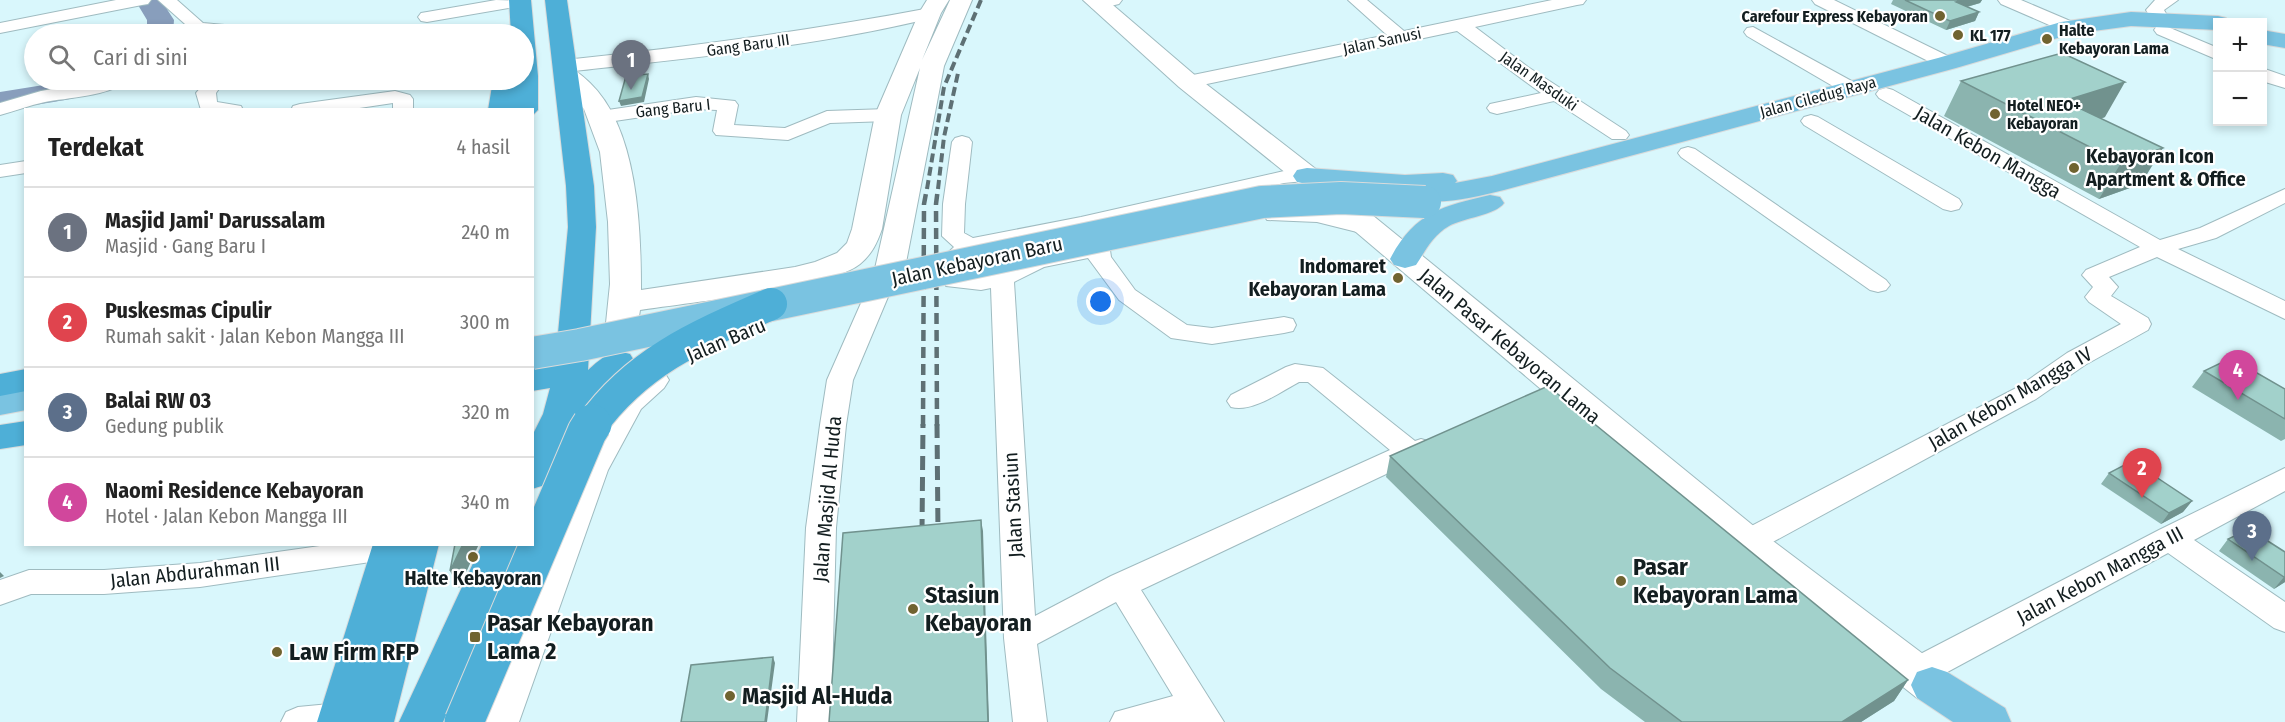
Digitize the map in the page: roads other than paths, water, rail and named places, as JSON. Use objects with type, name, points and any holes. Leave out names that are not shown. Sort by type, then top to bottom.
[{"type":"highway","points":[[520,0],[522,24]]},
{"type":"highway","points":[[534,472],[560,414],[571,374],[582,227],[566,70],[556,0]]},
{"type":"highway","points":[[501,108],[504,90]]},
{"type":"highway","points":[[524,90],[525,108]]},
{"type":"highway","points":[[464,722],[587,432],[600,410],[636,374],[673,348],[787,308]]},
{"type":"highway","points":[[560,414],[618,362]]},
{"type":"highway","points":[[534,380],[571,374]]},
{"type":"highway","points":[[0,385],[24,380]]},
{"type":"highway","points":[[0,437],[24,433]]},
{"type":"highway","points":[[350,721],[401,546]]},
{"type":"highway","points":[[421,722],[500,546]]},
{"type":"main road","points":[[881,285],[889,273],[896,246],[932,66],[961,0]]},
{"type":"main road","name":"Jalan Pasar Kebayoran Lama","points":[[1102,1],[1188,82],[1369,228],[1549,392],[1747,542],[1931,693]]},
{"type":"main road","points":[[627,302],[797,276],[848,259],[861,246],[867,230],[888,115],[929,6]]},
{"type":"main road","name":"Jalan Ciledug Raya","points":[[1832,102],[1957,80],[2113,37],[2164,16],[2213,30]]},
{"type":"main road","name":"Jalan Ciledug Raya","points":[[1423,197],[1487,196],[1728,127],[1832,102],[1957,60],[2069,27],[2164,16],[2213,22]]},
{"type":"main road","points":[[2267,30],[2285,32]]},
{"type":"main road","points":[[2267,38],[2285,41]]},
{"type":"main road","points":[[1957,60],[1992,70]]},
{"type":"main road","points":[[566,70],[580,84],[601,117],[611,143],[623,210],[627,302],[621,324],[618,382],[628,402]]},
{"type":"main road","points":[[1307,176],[1377,182],[1433,183],[1462,178],[1779,92],[1818,88],[1832,102],[1688,153],[1455,212],[1435,221],[1420,233],[1405,260]]},
{"type":"main road","name":"Jalan Kebayoran Baru","points":[[534,342],[788,293],[1251,195],[1309,189],[1423,197]]},
{"type":"main road","name":"Jalan Kebayoran Baru","points":[[534,353],[787,308],[1263,202],[1423,197]]},
{"type":"main road","points":[[787,308],[789,304],[786,299],[787,285],[797,276]]},
{"type":"main road","name":"Jalan Baru","points":[[497,722],[590,470],[628,402],[664,369],[688,354],[787,308],[855,298],[881,285]]},
{"type":"main road","points":[[0,402],[24,398]]},
{"type":"main road","points":[[0,417],[24,412]]},
{"type":"main road","points":[[1931,693],[1989,722]]},
{"type":"street","points":[[167,0],[194,22],[193,24]]},
{"type":"street","points":[[427,17],[520,0]]},
{"type":"street","name":"Jalan Sanusi","points":[[1188,82],[1577,0]]},
{"type":"street","points":[[1821,0],[1957,60]]},
{"type":"street","points":[[2007,0],[2069,27]]},
{"type":"street","points":[[0,28],[136,1]]},
{"type":"street","points":[[1365,1],[1400,37]]},
{"type":"street","name":"Gang Baru III","points":[[566,70],[822,34],[929,6]]},
{"type":"street","points":[[2164,16],[2213,52]]},
{"type":"street","name":"Jalan Masduki","points":[[1461,25],[1557,95],[1619,135]]},
{"type":"street","points":[[1753,32],[1951,204]]},
{"type":"street","points":[[2267,76],[2285,82]]},
{"type":"street","points":[[0,110],[42,90]]},
{"type":"street","points":[[208,90],[206,93],[208,106],[221,108]]},
{"type":"street","name":"Jalan Kebon Mangga","points":[[1886,94],[2158,248],[2282,307]]},
{"type":"street","points":[[1497,108],[1557,95]]},
{"type":"street","points":[[315,108],[395,97],[403,99],[403,108]]},
{"type":"street","name":"Gang Baru I","points":[[601,117],[696,103],[728,105],[723,131],[788,134],[826,117],[888,115]]},
{"type":"street","points":[[962,142],[954,204],[953,236],[969,246]]},
{"type":"street","points":[[1688,153],[1878,285]]},
{"type":"street","points":[[0,171],[24,167]]},
{"type":"street","points":[[1307,176],[1284,177],[1081,224],[969,246],[949,263],[954,281],[981,283],[1009,279],[1099,250],[1271,215],[1317,215],[1369,228]]},
{"type":"street","points":[[2158,248],[2208,233],[2285,195]]},
{"type":"street","name":"Jalan Kebon Mangga IV","points":[[1747,542],[2027,393],[2076,359],[2139,324],[2097,297],[2106,287],[2094,275],[2158,248]]},
{"type":"street","points":[[1099,250],[1099,257],[1127,296],[1180,332],[1212,336],[1284,325]]},
{"type":"street","name":"Jalan Stasiun","points":[[1009,279],[1020,638],[1030,722]]},
{"type":"street","name":"Jalan Masjid Al Huda","points":[[814,722],[821,528],[833,424],[840,380],[881,285]]},
{"type":"street","points":[[1240,401],[1295,373],[1314,374],[1412,453]]},
{"type":"street","points":[[1020,638],[1122,585],[1390,460],[1443,439]]},
{"type":"street","name":"Jalan Kebon Mangga III","points":[[1931,693],[2169,538],[2285,478]]},
{"type":"street","points":[[2169,538],[2285,619]]},
{"type":"street","name":"Jalan Abdurahman III","points":[[0,594],[28,582],[104,582],[200,575],[401,546]]},
{"type":"street","points":[[1122,585],[1202,713],[1127,722]]},
{"type":"street","points":[[298,722],[350,721]]},
{"type":"waterway","points":[[148,0],[161,24]]},
{"type":"waterway","points":[[0,101],[65,90]]},
{"type":"railway","points":[[927,189],[944,87],[981,0]]},
{"type":"railway","points":[[938,189],[944,137],[958,73]]},
{"type":"railway","points":[[923,426],[924,204],[927,188]]},
{"type":"railway","points":[[937,426],[936,204],[938,188]]},
{"type":"railway","points":[[922,533],[923,424]]},
{"type":"railway","points":[[937,424],[938,533]]},
{"type":"place","name":"Carefour Express Kebayoran","points":[[1940,16]]},
{"type":"place","name":"KL 177","points":[[1958,35]]},
{"type":"place","name":"Halte Kebayoran Lama","points":[[2047,39]]},
{"type":"place","name":"Masjid Jami' Darussalam","points":[[631,90]]},
{"type":"place","name":"Hotel NEO+ Kebayoran","points":[[1995,114]]},
{"type":"place","name":"Kebayoran Icon Apartment & Office","points":[[2074,168]]},
{"type":"place","name":"Indomaret Kebayoran Lama","points":[[1398,278]]},
{"type":"place","name":"Naomi Residence Kebayoran","points":[[2238,400]]},
{"type":"place","name":"Puskesmas Cipulir","points":[[2142,498]]},
{"type":"place","name":"Halte Kebayoran","points":[[473,557]]},
{"type":"place","name":"Balai RW 03","points":[[2252,561]]},
{"type":"place","name":"Pasar Kebayoran Lama","points":[[1621,581]]},
{"type":"place","name":"Stasiun Kebayoran","points":[[913,609]]},
{"type":"place","name":"Pasar Kebayoran Lama 2","points":[[475,637]]},
{"type":"place","name":"Law Firm RFP","points":[[277,652]]},
{"type":"place","name":"Masjid Al-Huda","points":[[730,696]]}]
